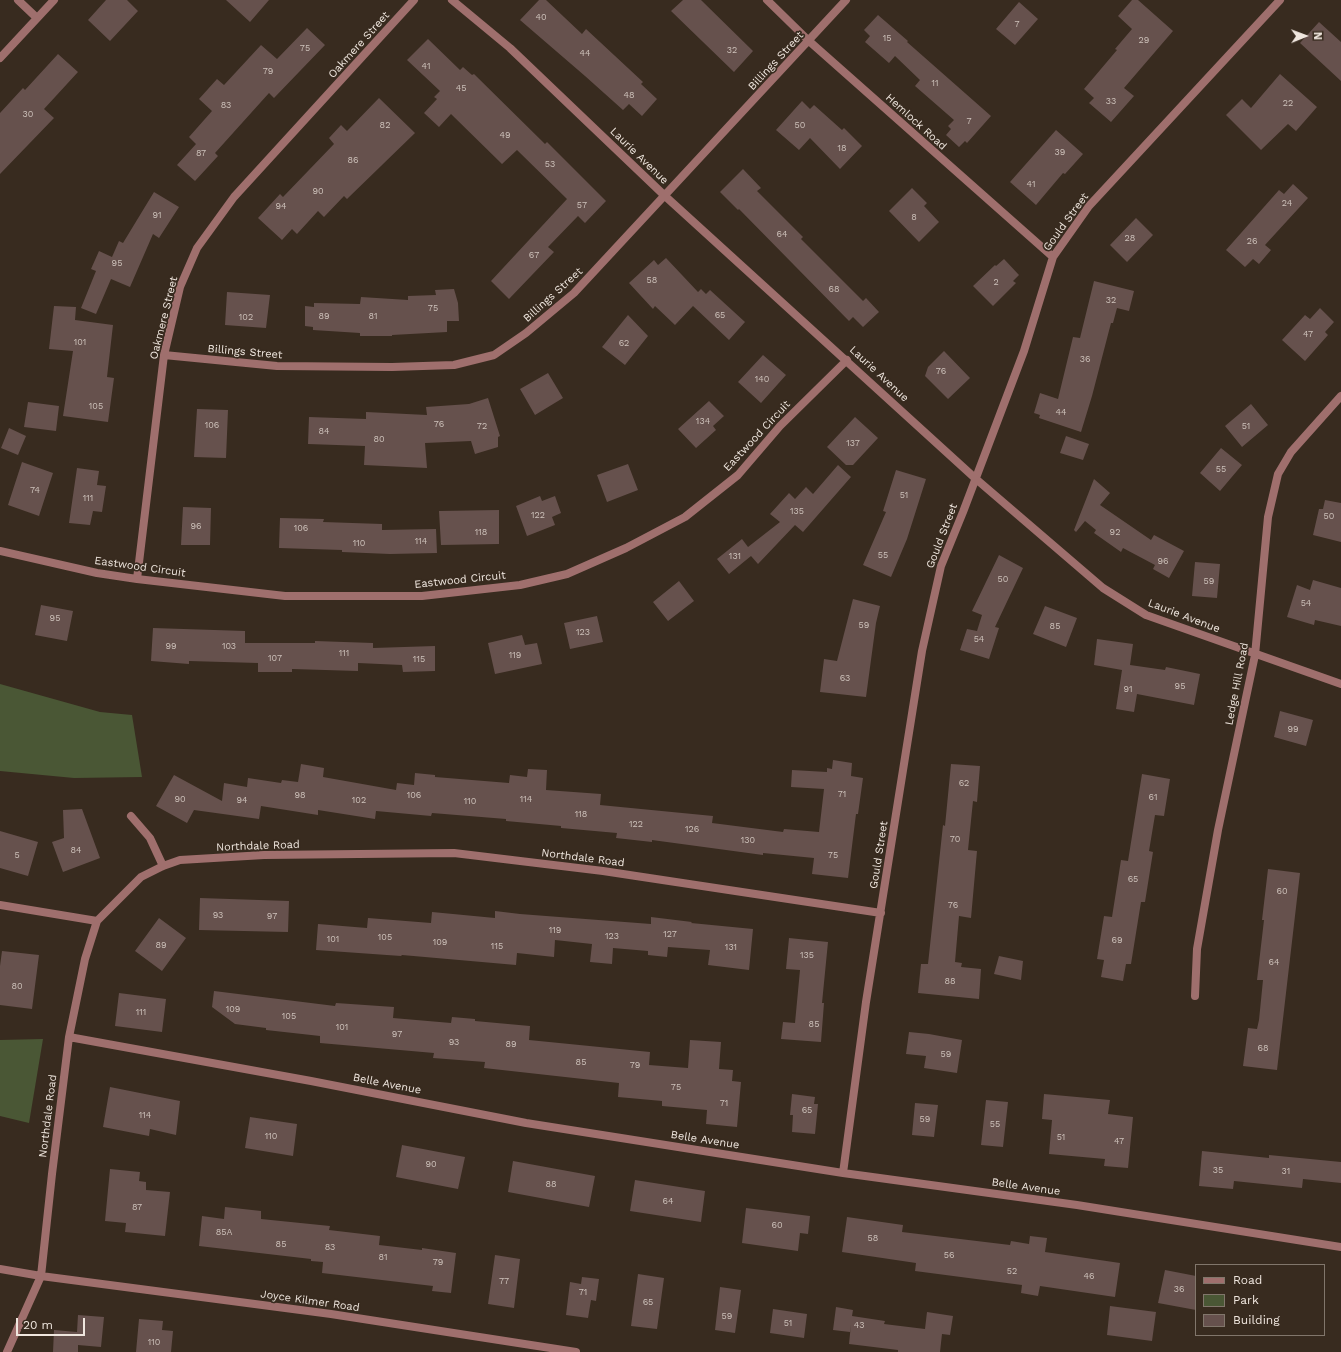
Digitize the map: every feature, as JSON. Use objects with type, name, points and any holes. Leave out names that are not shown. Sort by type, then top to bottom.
[{"type":"street","points":[[18,0],[37,18]]},
{"type":"street","points":[[0,58],[54,0]]},
{"type":"street","name":"Oakmere Street","points":[[136,579],[164,355],[180,286],[197,248],[234,197],[414,0]]},
{"type":"street","name":"Laurie Avenue","points":[[452,0],[510,48],[665,196],[976,478],[1103,588],[1146,615],[1255,655],[1341,684]]},
{"type":"street","name":"Hemlock Road","points":[[767,0],[809,41],[1053,257]]},
{"type":"street","name":"Billings Street","points":[[164,355],[277,366],[384,367],[454,365],[494,355],[526,334],[574,293],[846,0]]},
{"type":"street","name":"Gould Street","points":[[843,1173],[866,1002],[922,651],[941,566],[964,512],[1024,351],[1053,257],[1089,206],[1280,0]]},
{"type":"street","name":"Eastwood Circuit","points":[[0,551],[89,571],[136,579],[285,596],[422,596],[520,585],[567,574],[626,548],[685,516],[738,475],[780,426],[847,360]]},
{"type":"street","name":"Ledge Hill Road","points":[[1195,996],[1197,949],[1218,830],[1255,655],[1268,517],[1278,474],[1290,452],[1341,396]]},
{"type":"street","points":[[131,816],[150,838],[163,866]]},
{"type":"street","name":"Northdale Road","points":[[8,1352],[41,1276],[69,1037],[85,959],[97,920],[141,877],[163,866],[180,860],[264,855],[454,853],[604,871],[881,913]]},
{"type":"street","points":[[0,905],[97,920]]},
{"type":"street","name":"Belle Avenue","points":[[69,1037],[303,1079],[526,1123],[843,1173],[1077,1205],[1341,1247]]},
{"type":"street","name":"Joyce Kilmer Road","points":[[0,1269],[41,1276],[331,1314],[576,1352]]},
{"type":"green space","points":[[0,684],[100,712],[132,715],[142,777],[74,778],[0,771]]},
{"type":"green space","points":[[43,1039],[29,1123],[0,1116],[0,1040]]},
{"type":"building","points":[[106,0],[127,0],[138,11],[110,41],[88,20]]},
{"type":"building","points":[[226,0],[269,0],[250,22]]},
{"type":"building","points":[[539,0],[546,0],[582,34],[586,29],[643,82],[641,84],[657,99],[642,116],[629,104],[623,110],[520,20]]},
{"type":"building","points":[[683,0],[701,0],[753,51],[734,72],[671,11]]},
{"type":"building","points":[[1132,0],[1138,0],[1173,31],[1124,88],[1134,96],[1111,122],[1089,103],[1094,98],[1084,89],[1117,50],[1115,49],[1132,29],[1118,16]]},
{"type":"building","points":[[1019,2],[1038,19],[1015,45],[996,29]]},
{"type":"building","points":[[878,15],[991,116],[967,143],[965,141],[959,147],[946,135],[951,129],[948,126],[954,120],[915,86],[920,80],[895,56],[889,63],[865,42],[870,36],[864,30]]},
{"type":"building","points":[[1319,22],[1341,42],[1341,81],[1300,43]]},
{"type":"building","points":[[307,28],[325,45],[274,98],[269,93],[215,153],[218,156],[195,181],[177,165],[196,144],[189,137],[212,111],[199,99],[217,79],[224,85],[261,45],[277,59]]},
{"type":"building","points":[[428,39],[460,70],[463,67],[472,75],[474,74],[545,144],[547,142],[606,201],[585,223],[578,216],[548,247],[554,252],[509,299],[491,281],[567,199],[517,150],[502,164],[451,114],[439,127],[424,113],[437,99],[434,97],[440,91],[407,60]]},
{"type":"building","points":[[58,54],[78,72],[44,109],[54,118],[0,174],[0,113],[23,88],[25,90]]},
{"type":"building","points":[[1280,74],[1317,107],[1296,131],[1288,124],[1261,150],[1226,115],[1242,99],[1251,108]]},
{"type":"building","points":[[379,98],[415,133],[347,199],[344,196],[324,217],[318,211],[297,234],[292,229],[282,240],[258,218],[280,194],[283,197],[334,144],[329,138],[341,125],[347,131]]},
{"type":"building","points":[[802,101],[810,109],[814,105],[842,130],[844,128],[862,146],[840,169],[810,138],[799,150],[776,130]]},
{"type":"building","points":[[1056,130],[1083,154],[1065,174],[1063,173],[1036,205],[1010,182]]},
{"type":"building","points":[[743,169],[761,188],[757,191],[803,237],[801,239],[863,301],[866,298],[879,312],[863,327],[853,317],[849,321],[739,209],[738,210],[720,192]]},
{"type":"building","points":[[1293,184],[1308,198],[1265,245],[1271,250],[1259,264],[1253,259],[1245,267],[1226,250],[1279,190],[1284,194]]},
{"type":"building","points":[[912,188],[927,203],[924,206],[939,222],[919,242],[889,211]]},
{"type":"building","points":[[154,192],[179,207],[159,238],[153,234],[130,287],[111,279],[96,314],[81,308],[96,271],[91,269],[99,251],[112,257],[119,241],[123,243]]},
{"type":"building","points":[[1136,218],[1153,235],[1127,262],[1110,245]]},
{"type":"building","points":[[666,258],[698,292],[701,289],[706,294],[710,290],[745,322],[729,340],[693,306],[675,325],[655,306],[653,309],[629,283],[654,260],[658,265]]},
{"type":"building","points":[[1004,259],[1019,275],[1013,281],[1016,283],[993,306],[973,286],[995,265],[996,266]]},
{"type":"building","points":[[1094,281],[1134,291],[1129,311],[1117,308],[1113,323],[1111,323],[1081,432],[1039,418],[1040,415],[1034,413],[1040,393],[1058,399],[1073,337],[1080,338]]},
{"type":"building","points":[[454,289],[458,303],[459,321],[447,321],[447,332],[392,336],[360,336],[360,333],[313,330],[313,327],[305,326],[305,306],[314,307],[314,303],[360,304],[361,297],[408,300],[408,296],[436,295],[435,290]]},
{"type":"building","points":[[227,292],[270,295],[266,328],[225,325]]},
{"type":"building","points":[[54,306],[76,307],[75,320],[113,325],[107,377],[114,378],[108,422],[63,416],[73,351],[49,349]]},
{"type":"building","points":[[1320,308],[1334,322],[1325,332],[1328,335],[1305,361],[1282,340],[1305,315],[1310,319]]},
{"type":"building","points":[[628,315],[648,336],[625,365],[602,347]]},
{"type":"building","points":[[944,351],[970,378],[948,399],[925,376],[928,367]]},
{"type":"building","points":[[763,355],[786,375],[761,403],[738,382]]},
{"type":"building","points":[[548,373],[563,398],[535,415],[520,389]]},
{"type":"building","points":[[488,398],[500,436],[498,437],[498,447],[475,454],[471,441],[425,443],[427,468],[364,465],[365,446],[308,444],[309,417],[366,419],[366,412],[427,415],[426,407],[469,404]]},
{"type":"building","points":[[709,401],[724,416],[713,426],[716,430],[696,448],[678,429]]},
{"type":"building","points":[[28,402],[59,406],[56,431],[24,427]]},
{"type":"building","points":[[1251,404],[1268,425],[1242,447],[1225,426]]},
{"type":"building","points":[[197,409],[228,410],[226,458],[194,457]]},
{"type":"building","points":[[855,417],[878,438],[853,465],[846,465],[827,447]]},
{"type":"building","points":[[9,428],[26,436],[18,455],[1,448]]},
{"type":"building","points":[[1066,436],[1089,444],[1083,460],[1060,453]]},
{"type":"building","points":[[1221,448],[1242,465],[1220,491],[1200,473]]},
{"type":"building","points":[[22,462],[53,473],[39,516],[8,505]]},
{"type":"building","points":[[628,464],[638,490],[607,502],[597,475]]},
{"type":"building","points":[[838,465],[851,477],[803,532],[795,525],[758,564],[751,556],[729,574],[717,559],[742,539],[748,547],[780,522],[770,514],[789,493],[795,499],[806,487],[813,494]]},
{"type":"building","points":[[77,468],[99,471],[97,485],[106,486],[102,512],[93,511],[90,525],[69,523]]},
{"type":"building","points":[[896,470],[926,479],[907,539],[891,577],[863,565],[886,512],[883,511]]},
{"type":"building","points":[[1094,479],[1110,493],[1100,505],[1151,540],[1154,535],[1184,551],[1169,578],[1153,569],[1155,565],[1123,548],[1121,552],[1094,533],[1096,530],[1085,521],[1076,532],[1074,530]]},
{"type":"building","points":[[540,496],[542,501],[555,496],[561,513],[552,517],[555,525],[527,536],[516,506]]},
{"type":"building","points":[[1325,500],[1341,503],[1341,542],[1313,535],[1319,509],[1323,509]]},
{"type":"building","points":[[183,507],[211,508],[210,545],[181,545]]},
{"type":"building","points":[[499,510],[499,544],[441,545],[439,511]]},
{"type":"building","points":[[280,518],[324,519],[323,522],[382,524],[382,530],[436,529],[437,553],[390,554],[342,552],[342,550],[279,548]]},
{"type":"building","points":[[999,555],[1023,568],[995,627],[999,628],[989,659],[960,650],[967,629],[977,631],[982,615],[972,611]]},
{"type":"building","points":[[1195,562],[1220,564],[1217,598],[1192,596]]},
{"type":"building","points":[[1313,580],[1341,588],[1341,626],[1315,620],[1314,625],[1287,617],[1297,585],[1310,590]]},
{"type":"building","points":[[679,581],[694,601],[668,621],[653,602]]},
{"type":"building","points":[[853,599],[880,606],[876,623],[866,697],[820,692],[824,659],[837,661]]},
{"type":"building","points":[[41,605],[73,611],[67,641],[35,635]]},
{"type":"building","points":[[1045,606],[1077,618],[1066,647],[1033,634]]},
{"type":"building","points":[[597,616],[603,642],[570,649],[564,623]]},
{"type":"building","points":[[153,628],[245,631],[245,643],[315,643],[315,641],[373,643],[373,648],[435,646],[435,671],[403,672],[402,665],[358,663],[358,671],[292,669],[292,672],[258,672],[258,663],[189,661],[189,664],[151,661]]},
{"type":"building","points":[[522,635],[525,645],[537,643],[542,664],[495,674],[488,643]]},
{"type":"building","points":[[1097,639],[1133,644],[1130,665],[1165,670],[1166,667],[1200,674],[1194,705],[1137,694],[1134,712],[1116,709],[1122,670],[1094,665]]},
{"type":"building","points":[[1280,711],[1313,720],[1306,746],[1274,737]]},
{"type":"building","points":[[833,760],[852,763],[851,776],[863,778],[858,814],[856,814],[848,878],[812,874],[814,858],[763,853],[763,855],[652,840],[652,842],[616,838],[617,833],[561,828],[561,826],[506,821],[506,819],[432,813],[431,816],[376,811],[375,819],[318,810],[318,815],[261,806],[259,819],[194,810],[187,823],[156,806],[174,775],[222,801],[224,783],[247,787],[248,778],[281,783],[282,780],[298,782],[301,764],[324,768],[323,777],[396,790],[397,783],[414,785],[415,773],[435,775],[435,777],[509,783],[510,775],[527,777],[528,769],[547,770],[546,790],[601,794],[600,805],[713,816],[712,823],[783,832],[784,829],[819,832],[824,789],[791,787],[792,770],[827,772],[827,768],[832,769]]},
{"type":"building","points":[[951,764],[980,766],[977,802],[973,801],[968,850],[977,851],[971,918],[959,916],[955,962],[962,963],[961,967],[981,969],[979,999],[918,993],[921,964],[928,964]]},
{"type":"building","points":[[1142,774],[1170,779],[1164,816],[1155,815],[1149,851],[1153,852],[1145,902],[1141,902],[1131,964],[1126,964],[1123,981],[1101,977],[1104,960],[1097,959],[1104,916],[1112,917],[1121,860],[1128,861]]},
{"type":"building","points":[[82,809],[100,858],[63,872],[52,842],[64,838],[63,810]]},
{"type":"building","points":[[0,831],[38,842],[28,876],[0,868]]},
{"type":"building","points":[[1268,869],[1300,873],[1277,1070],[1243,1066],[1248,1028],[1257,1029],[1259,1020],[1263,980],[1257,980]]},
{"type":"building","points":[[200,898],[289,901],[288,932],[199,930]]},
{"type":"building","points":[[495,911],[651,924],[651,917],[692,922],[691,923],[753,929],[749,970],[708,965],[710,950],[668,947],[667,957],[648,955],[648,951],[613,948],[612,964],[590,962],[592,944],[555,940],[554,957],[517,953],[516,965],[402,955],[316,950],[318,924],[367,928],[368,918],[431,923],[432,912],[495,918]]},
{"type":"building","points":[[159,918],[186,938],[162,971],[135,951]]},
{"type":"building","points":[[789,938],[828,942],[822,1003],[824,1003],[821,1042],[781,1039],[783,1022],[795,1023],[800,970],[786,969]]},
{"type":"building","points":[[2,951],[39,955],[32,1009],[0,1005],[0,966]]},
{"type":"building","points":[[999,956],[1023,961],[1021,980],[994,974]]},
{"type":"building","points":[[214,991],[335,1006],[336,1003],[394,1007],[393,1018],[451,1023],[452,1017],[475,1019],[475,1021],[530,1026],[529,1040],[650,1052],[649,1065],[688,1068],[690,1040],[721,1042],[719,1069],[733,1070],[732,1081],[741,1082],[737,1127],[706,1124],[707,1110],[662,1106],[662,1101],[618,1097],[619,1083],[484,1068],[485,1062],[433,1058],[434,1053],[320,1043],[320,1036],[266,1030],[266,1028],[235,1024],[212,1007]]},
{"type":"building","points":[[119,993],[166,999],[162,1032],[115,1026]]},
{"type":"building","points":[[909,1032],[962,1040],[957,1073],[924,1068],[926,1056],[906,1054]]},
{"type":"building","points":[[110,1087],[180,1101],[176,1135],[150,1129],[149,1136],[103,1127]]},
{"type":"building","points":[[792,1094],[815,1097],[814,1104],[818,1104],[815,1134],[792,1132],[793,1115],[790,1115]]},
{"type":"building","points":[[1044,1094],[1110,1100],[1108,1114],[1133,1117],[1128,1168],[1104,1166],[1105,1159],[1049,1154],[1052,1120],[1042,1119]]},
{"type":"building","points":[[986,1100],[1008,1102],[1003,1147],[981,1145]]},
{"type":"building","points":[[915,1103],[938,1105],[934,1137],[912,1135]]},
{"type":"building","points":[[250,1117],[297,1124],[293,1156],[245,1148]]},
{"type":"building","points":[[402,1145],[465,1157],[458,1189],[396,1177]]},
{"type":"building","points":[[1202,1151],[1269,1158],[1269,1155],[1341,1162],[1341,1183],[1303,1179],[1302,1188],[1234,1181],[1233,1189],[1199,1186]]},
{"type":"building","points":[[513,1161],[595,1176],[589,1207],[508,1192]]},
{"type":"building","points":[[110,1169],[140,1172],[139,1181],[146,1182],[146,1190],[170,1192],[165,1236],[125,1232],[126,1223],[105,1221]]},
{"type":"building","points":[[635,1180],[705,1191],[701,1222],[630,1211]]},
{"type":"building","points":[[225,1207],[261,1211],[261,1219],[330,1226],[329,1230],[380,1236],[379,1245],[422,1250],[422,1248],[456,1253],[451,1293],[432,1291],[433,1286],[322,1273],[323,1262],[311,1261],[311,1259],[199,1246],[202,1216],[224,1219]]},
{"type":"building","points":[[746,1208],[810,1216],[808,1234],[800,1233],[798,1251],[742,1243]]},
{"type":"building","points":[[847,1217],[903,1225],[902,1232],[1010,1245],[1011,1241],[1029,1244],[1030,1236],[1047,1238],[1045,1252],[1120,1263],[1115,1297],[1040,1286],[1038,1296],[1021,1293],[1022,1285],[915,1271],[916,1263],[842,1252]]},
{"type":"building","points":[[495,1255],[520,1259],[514,1308],[488,1304]]},
{"type":"building","points":[[1165,1270],[1195,1276],[1195,1310],[1158,1303]]},
{"type":"building","points":[[638,1274],[664,1278],[657,1329],[631,1326]]},
{"type":"building","points":[[582,1277],[599,1279],[596,1301],[591,1300],[588,1318],[566,1315],[570,1282],[581,1284]]},
{"type":"building","points":[[720,1287],[741,1290],[735,1333],[715,1330]]},
{"type":"building","points":[[1110,1306],[1156,1312],[1152,1341],[1107,1335]]},
{"type":"building","points":[[836,1307],[853,1310],[852,1316],[885,1321],[884,1324],[925,1329],[927,1312],[953,1316],[950,1335],[942,1334],[940,1352],[898,1352],[898,1350],[849,1344],[851,1324],[850,1332],[833,1330]]},
{"type":"building","points":[[773,1309],[807,1314],[804,1338],[770,1333]]},
{"type":"building","points":[[78,1315],[104,1317],[101,1347],[78,1345],[78,1352],[53,1352],[54,1330],[77,1332]]},
{"type":"building","points":[[139,1319],[163,1321],[162,1330],[173,1331],[171,1352],[136,1352]]}]
